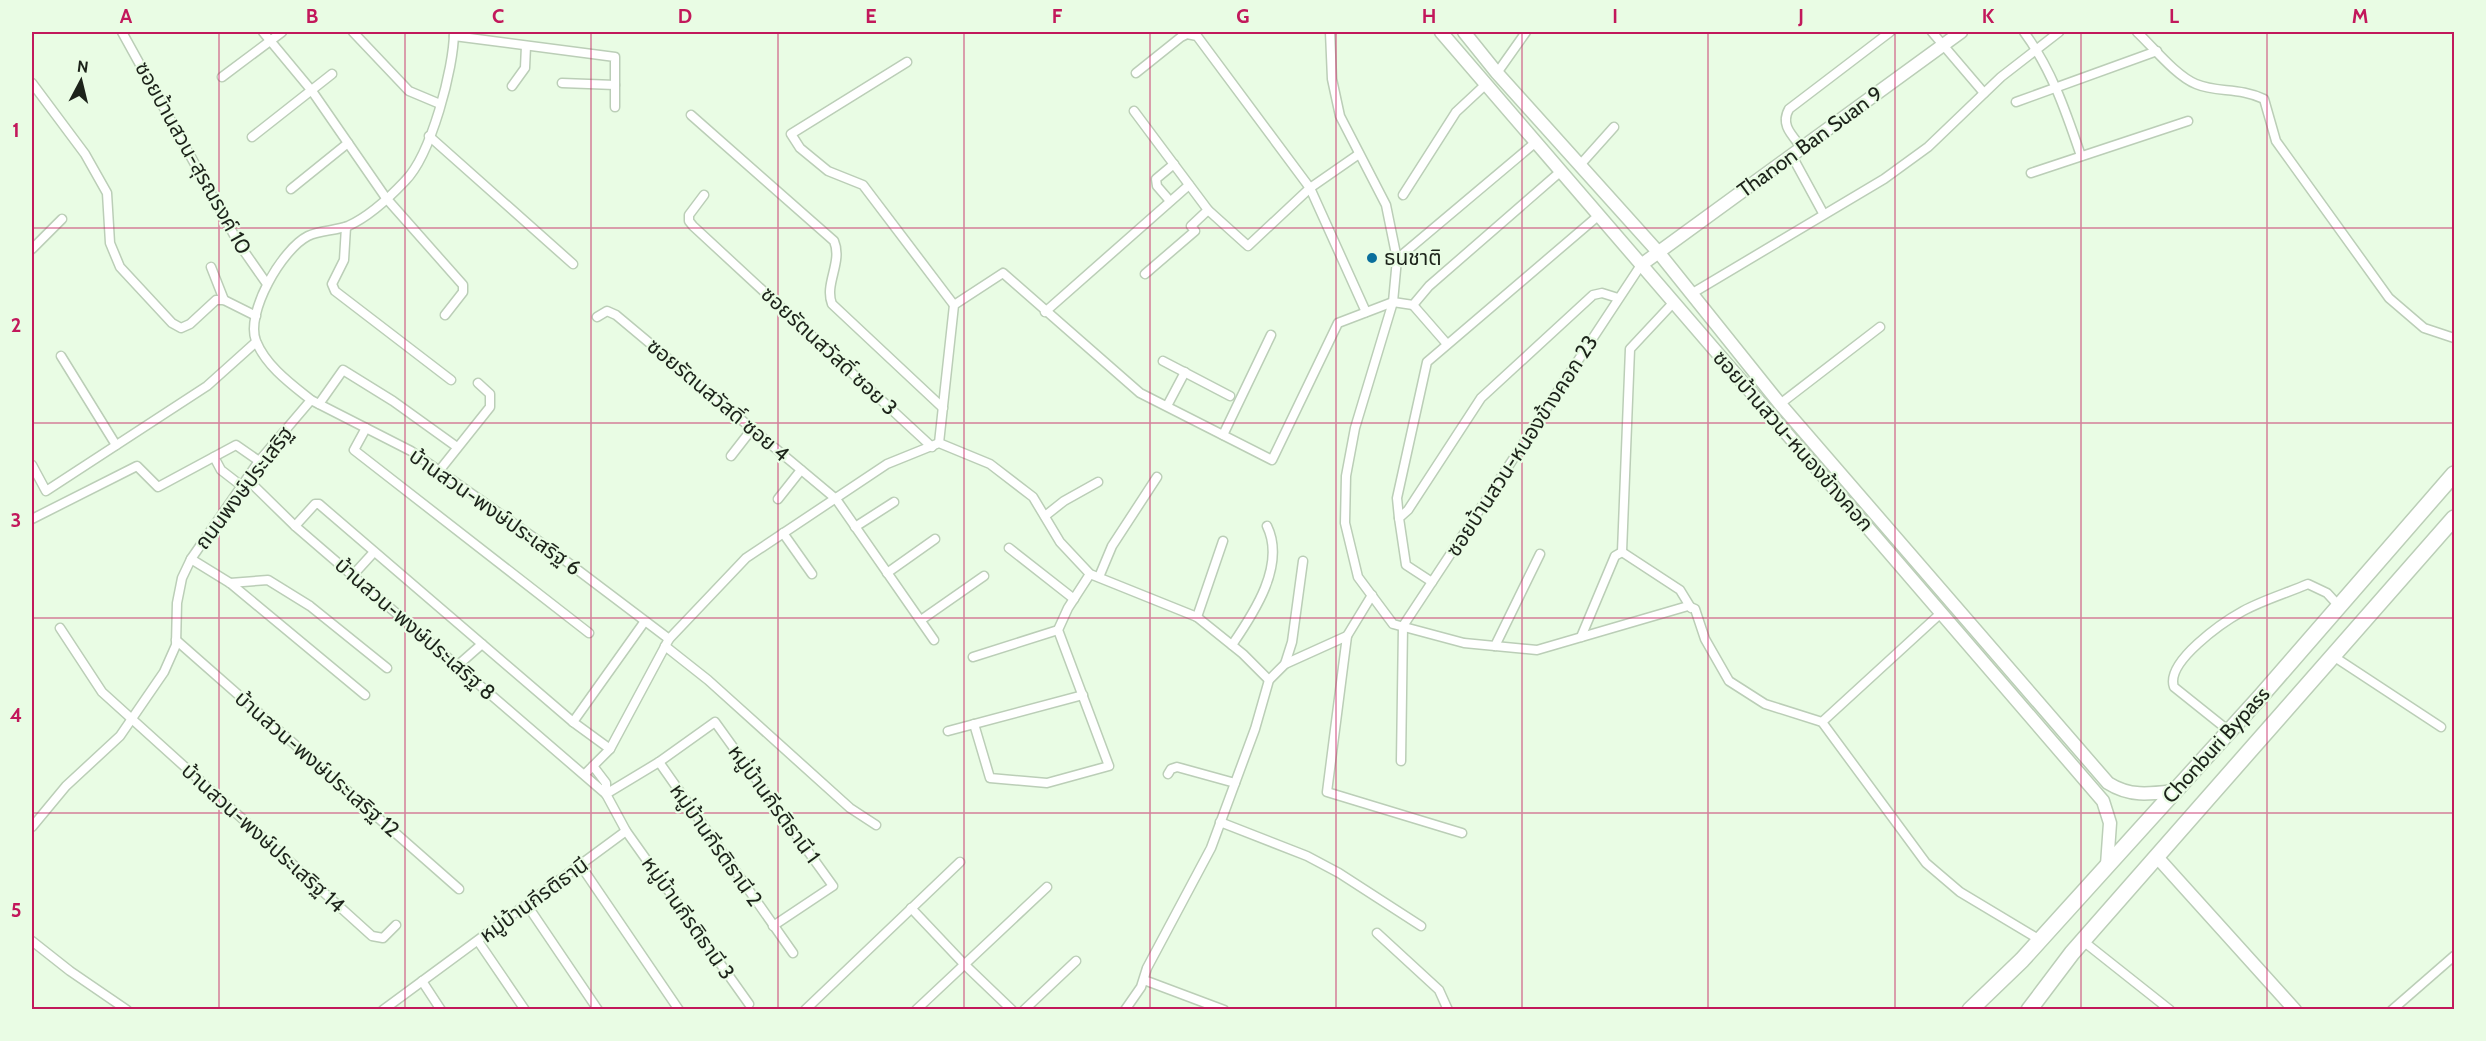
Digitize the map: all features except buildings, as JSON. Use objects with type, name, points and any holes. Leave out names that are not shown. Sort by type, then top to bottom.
[{"type":"highway","name":"Chonburi Bypass","points":[[1970,1010],[2022,960],[2229,731],[2454,474]]},
{"type":"highway","name":"Chonburi Bypass","points":[[2029,1010],[2072,953],[2454,518]]},
{"type":"highway","points":[[2018,1010],[2072,953]]},
{"type":"highway","points":[[1982,1010],[2022,960]]},
{"type":"main road","name":"ซอยบ้านสวน-หนองข้างคอก","points":[[1441,32],[2103,801],[2110,823],[2107,865]]},
{"type":"main road","name":"ซอยบ้านสวน-หนองข้างคอก","points":[[1464,32],[1497,73],[1659,253],[1780,404],[2109,783],[2119,790],[2141,795],[2174,791]]},
{"type":"main road","name":"Thanon Ban Suan 9","points":[[1641,265],[1961,32]]},
{"type":"main road","points":[[2157,857],[2295,1010]]},
{"type":"street","name":"ซอยบ้านสวน-สุรณรงค์ 10","points":[[122,32],[239,244],[267,284]]},
{"type":"street","points":[[263,32],[312,91],[386,198],[463,285],[463,292],[445,315]]},
{"type":"street","points":[[222,77],[282,32]]},
{"type":"street","points":[[353,32],[409,91],[440,104]]},
{"type":"street","points":[[1330,32],[1332,79],[1340,116],[1386,205],[1397,259],[1393,302],[1355,428],[1346,476],[1345,524],[1358,577],[1393,624],[1464,643],[1537,650],[1687,608]]},
{"type":"street","points":[[1497,73],[1526,32]]},
{"type":"street","points":[[1823,213],[1785,125],[1784,117],[1790,109],[1890,32]]},
{"type":"street","points":[[1932,32],[1984,93]]},
{"type":"street","points":[[2024,32],[2058,87],[2081,156]]},
{"type":"street","points":[[1691,294],[1823,213],[1884,179],[1928,147],[2001,77],[2059,32]]},
{"type":"street","points":[[2137,32],[2185,79],[2199,86],[2248,92],[2264,99],[2276,141],[2389,298],[2424,328],[2454,338]]},
{"type":"street","points":[[315,402],[281,377],[256,342],[252,327],[267,284],[282,258],[293,246],[309,236],[346,227],[361,219],[406,180],[429,136],[440,104],[449,76],[454,34],[615,57],[615,107]]},
{"type":"street","points":[[1136,74],[1181,37],[1191,34],[1197,36],[1311,188],[1366,312]]},
{"type":"street","points":[[512,86],[525,68],[526,46]]},
{"type":"street","points":[[2016,102],[2157,51]]},
{"type":"street","points":[[907,62],[791,134],[800,148],[828,171],[863,186],[954,305],[942,408],[935,445]]},
{"type":"street","points":[[252,136],[332,74]]},
{"type":"street","points":[[32,82],[86,154],[107,193],[110,243],[120,267],[130,281],[172,323],[181,328],[190,324],[216,300],[224,300],[256,316]]},
{"type":"street","points":[[562,83],[615,85]]},
{"type":"street","points":[[1403,195],[1456,112],[1485,85]]},
{"type":"street","points":[[1134,111],[1208,210],[1248,246],[1311,188],[1359,154]]},
{"type":"street","points":[[691,115],[834,241],[837,252],[831,284],[832,304],[942,408]]},
{"type":"street","points":[[2031,173],[2188,121]]},
{"type":"street","points":[[1580,165],[1614,127]]},
{"type":"street","points":[[429,136],[573,264]]},
{"type":"street","points":[[1397,259],[1536,142]]},
{"type":"street","points":[[291,189],[348,143]]},
{"type":"street","points":[[1170,201],[1157,186],[1156,179],[1174,164]]},
{"type":"street","points":[[1413,305],[1429,286],[1560,172]]},
{"type":"street","points":[[1045,312],[1189,185]]},
{"type":"street","name":"ซอยรัตนสวัสดิ์ ซอย 3","points":[[704,195],[689,215],[689,221],[724,256],[935,445]]},
{"type":"street","points":[[1145,274],[1195,231],[1191,226],[1208,210]]},
{"type":"street","points":[[1432,582],[1406,565],[1397,498],[1427,362],[1598,216]]},
{"type":"street","points":[[32,249],[62,219]]},
{"type":"street","points":[[346,227],[344,260],[332,284],[335,291],[451,380]]},
{"type":"street","name":"ซอยบ้านสวน-หนองข้างคอก 23","points":[[1403,626],[1641,265]]},
{"type":"street","points":[[211,267],[224,300]]},
{"type":"street","points":[[954,305],[1003,273],[1140,393],[1272,460],[1338,323],[1393,302],[1413,305],[1447,344]]},
{"type":"street","points":[[1399,518],[1408,510],[1481,398],[1593,295],[1602,292],[1618,298]]},
{"type":"street","points":[[1622,552],[1630,349],[1673,303]]},
{"type":"street","name":"ซอยรัตนสวัสดิ์ ซอย 4","points":[[597,317],[607,311],[616,315],[836,499],[934,640]]},
{"type":"street","points":[[1780,404],[1880,327]]},
{"type":"street","points":[[1223,435],[1271,335]]},
{"type":"street","points":[[32,465],[46,490],[207,386],[256,342]]},
{"type":"street","points":[[61,356],[116,445]]},
{"type":"street","points":[[1163,361],[1230,396]]},
{"type":"street","name":"ถนนพงษ์ประเสริฐ","points":[[32,827],[66,786],[120,736],[164,672],[176,640],[182,578],[191,559],[259,461],[343,370],[393,401],[457,447]]},
{"type":"street","points":[[1167,406],[1185,372]]},
{"type":"street","points":[[439,471],[490,407],[490,394],[478,383]]},
{"type":"street","name":"บ้านสวน-พงษ์ประเสริฐ 6","points":[[315,402],[411,451],[550,549],[645,621],[850,808],[876,825]]},
{"type":"street","points":[[366,428],[354,450],[590,633]]},
{"type":"street","points":[[731,456],[752,429]]},
{"type":"street","points":[[606,794],[597,789],[585,774],[610,749],[667,642],[746,558],[887,464],[935,445],[990,464],[1033,497],[1060,542],[1090,574],[1197,617],[1232,645],[1269,680]]},
{"type":"street","points":[[32,519],[137,466],[158,487],[236,446],[259,461]]},
{"type":"street","name":"บ้านสวน-พงษ์ประเสริฐ 8","points":[[214,458],[221,470],[245,484],[585,774]]},
{"type":"street","points":[[778,499],[801,470]]},
{"type":"street","points":[[1099,577],[1112,546],[1156,477]]},
{"type":"street","points":[[1045,516],[1064,501],[1098,482]]},
{"type":"street","points":[[855,527],[894,502]]},
{"type":"street","points":[[295,526],[317,503],[573,722],[610,749]]},
{"type":"street","points":[[1232,645],[1251,617],[1269,572],[1273,538],[1267,526]]},
{"type":"street","points":[[783,533],[812,574]]},
{"type":"street","points":[[887,573],[935,539]]},
{"type":"street","points":[[1197,617],[1223,541]]},
{"type":"street","points":[[1009,548],[1074,599]]},
{"type":"street","points":[[353,576],[374,552]]},
{"type":"street","points":[[1622,552],[1680,590],[1687,608],[1699,616],[1705,639],[1729,681],[1765,704],[1822,722],[1926,863],[1960,892],[2040,940]]},
{"type":"street","points":[[1581,638],[1615,556],[1622,552]]},
{"type":"street","points":[[1495,646],[1540,554]]},
{"type":"street","points":[[191,559],[230,582],[272,620],[365,695]]},
{"type":"street","points":[[1285,664],[1292,642],[1303,561]]},
{"type":"street","points":[[973,657],[1058,630],[1090,574]]},
{"type":"street","points":[[921,620],[984,576]]},
{"type":"street","points":[[230,582],[268,580],[310,606],[387,668]]},
{"type":"street","points":[[2229,731],[2174,687],[2172,676],[2189,651],[2242,612],[2308,584],[2328,593],[2339,606]]},
{"type":"street","points":[[1372,595],[1347,636],[1327,792],[1462,833]]},
{"type":"street","points":[[1822,722],[1941,613]]},
{"type":"street","points":[[573,722],[645,621]]},
{"type":"street","points":[[1401,760],[1403,626]]},
{"type":"street","points":[[60,628],[97,686],[132,718]]},
{"type":"street","points":[[974,724],[990,778],[1047,783],[1109,766],[1058,630]]},
{"type":"street","points":[[1125,1010],[1144,980],[1211,848],[1255,729],[1269,680],[1285,664],[1347,636]]},
{"type":"street","name":"บ้านสวน-พงษ์ประเสริฐ 12","points":[[176,640],[459,889]]},
{"type":"street","points":[[458,666],[482,644]]},
{"type":"street","points":[[2333,656],[2441,727]]},
{"type":"street","points":[[948,730],[1083,695]]},
{"type":"street","name":"บ้านสวน-พงษ์ประเสริฐ 14","points":[[132,718],[372,936],[383,938],[396,925]]},
{"type":"street","name":"หมู่บ้านกีรติธานี 1","points":[[659,762],[715,722],[833,886],[773,926]]},
{"type":"street","points":[[606,794],[659,762]]},
{"type":"street","name":"หมู่บ้านกีรติธานี 2","points":[[659,762],[793,953]]},
{"type":"street","points":[[593,766],[606,783],[606,794],[626,831]]},
{"type":"street","points":[[1168,774],[1171,768],[1177,767],[1235,783]]},
{"type":"street","points":[[1220,822],[1307,856],[1339,873],[1421,926]]},
{"type":"street","name":"หมู่บ้านกีรติธานี","points":[[383,1010],[626,831]]},
{"type":"street","name":"หมู่บ้านกีรติธานี 3","points":[[626,831],[749,1005]]},
{"type":"street","points":[[805,1010],[960,862]]},
{"type":"street","points":[[581,866],[679,1010]]},
{"type":"street","points":[[916,1010],[1047,887]]},
{"type":"street","points":[[527,905],[598,1010]]},
{"type":"street","points":[[911,908],[1012,1010]]},
{"type":"street","points":[[1377,933],[1439,990],[1448,1010]]},
{"type":"street","points":[[32,941],[70,971],[127,1010]]},
{"type":"street","points":[[478,941],[525,1010]]},
{"type":"street","points":[[2083,941],[2170,1010]]},
{"type":"street","points":[[2391,1010],[2454,956]]},
{"type":"street","points":[[1024,1010],[1076,960]]},
{"type":"street","points":[[1144,980],[1224,1010]]},
{"type":"street","points":[[422,981],[441,1010]]},
{"type":"place","name":"ธนชาติ","points":[[1372,258]]}]
